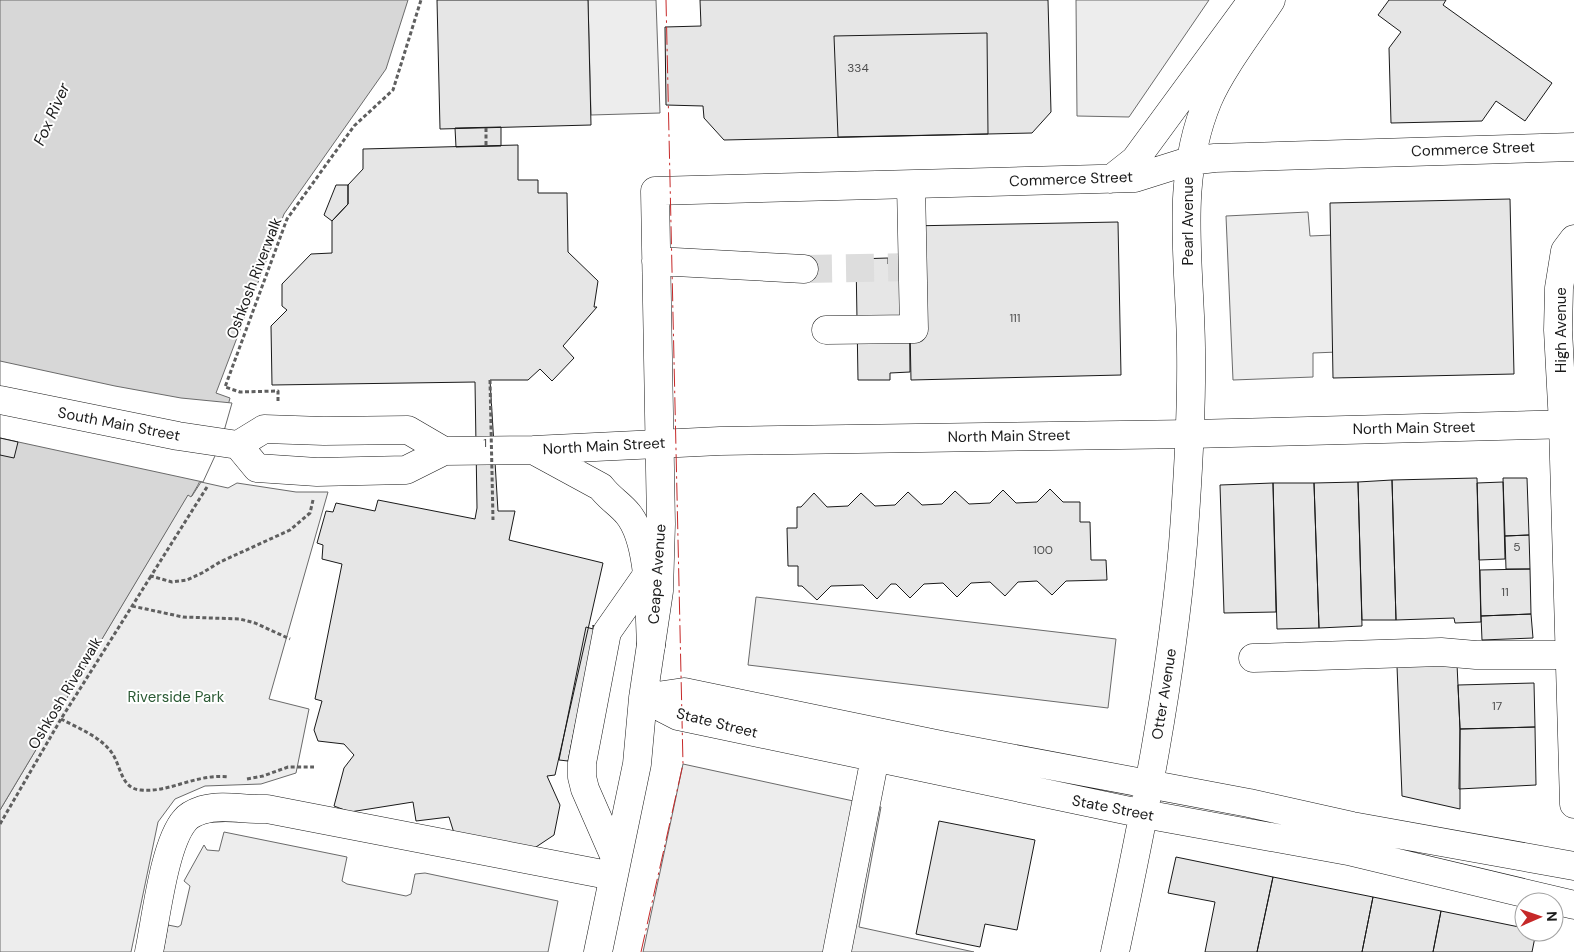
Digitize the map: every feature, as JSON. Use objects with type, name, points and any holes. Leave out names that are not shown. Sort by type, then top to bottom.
[{"type":"street","points":[[1111,179],[1135,160],[1143,150],[1222,38],[1252,0]]},
{"type":"street","name":"Pearl Avenue","points":[[1191,434],[1191,348],[1185,194],[1189,161],[1209,98],[1271,0]]},
{"type":"street","name":"Commerce Street","points":[[655,191],[1135,178],[1189,161],[1215,158],[1574,147]]},
{"type":"street","points":[[826,330],[914,329],[911,185]]},
{"type":"street","name":"Ceape Avenue","points":[[598,952],[637,764],[651,645],[659,444],[655,191]]},
{"type":"street","name":"High Avenue","points":[[1574,239],[1565,251],[1559,288],[1558,330],[1569,424],[1570,644],[1574,804]]},
{"type":"street","points":[[656,261],[804,269]]},
{"type":"street","name":"South Main Street","points":[[0,400],[178,436],[238,445]]},
{"type":"street","name":"North Main Street","points":[[238,445],[258,468],[289,472],[406,470],[444,451],[533,450],[659,444],[1191,434],[1569,424]]},
{"type":"street","points":[[238,445],[264,429],[324,431],[408,430],[444,451]]},
{"type":"street","name":"Otter Avenue","points":[[1116,952],[1161,725],[1174,633],[1191,434]]},
{"type":"street","points":[[149,952],[169,854],[178,831],[186,818],[200,811],[213,808],[267,809],[614,868],[585,789],[582,777],[582,762],[607,632],[654,566],[629,514],[608,496],[601,487],[533,450]]},
{"type":"street","points":[[1253,658],[1441,652],[1476,655],[1570,644]]},
{"type":"street","name":"State Street","points":[[644,698],[678,716],[1149,784],[1249,803],[1352,826],[1574,866]]},
{"type":"street","points":[[838,952],[877,746]]},
{"type":"street","name":"State Street","points":[[877,746],[1144,814],[1348,851],[1574,904]]},
{"type":"path","name":"Oshkosh Riverwalk","points":[[278,404],[278,391],[240,392],[225,387],[287,219],[354,126],[393,90],[421,0]]},
{"type":"path","points":[[486,128],[486,146]]},
{"type":"path","points":[[490,380],[493,520]]},
{"type":"path","name":"Oshkosh Riverwalk","points":[[0,824],[61,719],[207,487]]},
{"type":"path","points":[[151,576],[172,582],[187,580],[290,530],[310,513],[313,496]]},
{"type":"path","points":[[132,606],[183,617],[240,619],[256,623],[290,639]]},
{"type":"path","points":[[61,719],[107,746],[114,755],[128,786],[135,789],[148,790],[216,776],[231,778]]},
{"type":"path","points":[[238,778],[263,776],[288,768],[314,767]]},
{"type":"shaded area","points":[[588,0],[656,0],[660,113],[591,115]]},
{"type":"shaded area","points":[[1076,0],[1209,0],[1129,117],[1077,116]]},
{"type":"shaded area","points":[[1308,212],[1310,236],[1333,235],[1338,352],[1313,353],[1313,377],[1233,380],[1226,216]]},
{"type":"shaded area","name":"Riverside Park","points":[[201,482],[228,488],[237,483],[296,492],[328,492],[269,699],[309,709],[296,773],[261,784],[205,786],[175,799],[158,822],[131,952],[0,952],[0,810],[188,494],[192,496]]},
{"type":"shaded area","points":[[756,597],[1116,639],[1108,708],[748,665]]},
{"type":"shaded area","points":[[683,764],[881,807],[859,927],[974,952],[643,952]]},
{"type":"shaded area","points":[[224,832],[347,857],[342,881],[347,884],[406,896],[411,894],[415,874],[425,873],[558,901],[548,952],[163,952],[168,925],[178,927],[181,925],[190,886],[184,881],[204,845],[207,850],[219,851]]},
{"type":"water","name":"Fox River","points":[[0,0],[408,0],[386,69],[284,214],[216,393],[230,398],[219,437],[204,473],[191,497],[188,495],[0,810]]},
{"type":"pier","points":[[0,361],[181,398],[232,403],[220,445],[203,482],[0,438]]},
{"type":"building","points":[[437,0],[588,0],[591,125],[440,129]]},
{"type":"building","points":[[700,0],[1048,0],[1051,112],[1032,133],[724,140],[704,118],[703,106],[666,105],[665,27],[701,26]]},
{"type":"building","points":[[1389,0],[1446,0],[1443,5],[1552,83],[1525,121],[1496,101],[1482,121],[1391,123],[1389,48],[1401,32],[1378,15]]},
{"type":"building","points":[[987,33],[988,134],[838,137],[834,36]]},
{"type":"building","points":[[501,127],[501,146],[456,147],[455,128]]},
{"type":"building","points":[[518,145],[518,180],[538,180],[538,193],[567,193],[568,252],[598,281],[594,307],[597,307],[563,346],[574,358],[552,381],[540,369],[528,380],[490,380],[498,511],[515,511],[509,540],[603,563],[555,775],[547,776],[560,805],[554,835],[533,849],[454,833],[449,817],[416,821],[413,802],[350,812],[334,806],[344,768],[354,755],[344,744],[318,741],[314,730],[322,701],[315,699],[342,564],[322,559],[323,545],[317,543],[326,511],[333,512],[336,503],[375,511],[378,500],[475,519],[477,508],[475,382],[272,385],[271,326],[287,310],[282,306],[282,284],[311,254],[332,253],[332,221],[348,204],[348,185],[363,169],[363,149]]},
{"type":"building","points":[[336,185],[348,185],[348,204],[332,221],[324,215]]},
{"type":"building","points":[[1510,199],[1514,374],[1333,378],[1330,203]]},
{"type":"building","points":[[1118,222],[1121,375],[911,380],[908,226]]},
{"type":"building","points":[[888,258],[888,264],[909,264],[910,372],[890,373],[890,380],[858,380],[856,259]]},
{"type":"building","points":[[0,438],[18,442],[14,458],[0,455]]},
{"type":"building","points":[[1477,478],[1481,622],[1455,623],[1454,618],[1396,620],[1392,480]]},
{"type":"building","points":[[1503,478],[1527,478],[1529,535],[1505,536]]},
{"type":"building","points":[[1392,480],[1396,620],[1362,620],[1358,482]]},
{"type":"building","points":[[1358,482],[1362,626],[1319,628],[1314,483]]},
{"type":"building","points":[[1503,482],[1505,559],[1479,560],[1477,483]]},
{"type":"building","points":[[1273,483],[1314,483],[1319,628],[1277,629]]},
{"type":"building","points":[[1273,483],[1276,612],[1224,613],[1220,485]]},
{"type":"building","points":[[1050,489],[1063,502],[1080,502],[1080,522],[1090,522],[1091,560],[1106,560],[1107,580],[1066,581],[1052,595],[1037,581],[1018,582],[1005,596],[990,582],[971,583],[957,597],[943,583],[924,584],[910,598],[896,584],[891,584],[877,599],[863,585],[831,586],[817,600],[802,586],[798,586],[798,566],[788,566],[787,528],[797,528],[797,507],[801,507],[814,493],[827,507],[848,506],[861,493],[875,506],[895,505],[908,492],[922,505],[942,504],[955,491],[969,504],[990,503],[1003,490],[1016,503],[1037,502]]},
{"type":"building","points":[[1529,535],[1530,569],[1506,569],[1505,536]]},
{"type":"building","points":[[1530,569],[1531,614],[1481,616],[1480,570]]},
{"type":"building","points":[[1531,614],[1533,638],[1482,640],[1481,616]]},
{"type":"building","points":[[593,625],[595,629],[568,761],[559,760],[586,627],[593,629]]},
{"type":"building","points":[[1457,664],[1460,729],[1460,809],[1402,796],[1397,666]]},
{"type":"building","points":[[1534,683],[1535,727],[1460,729],[1458,685]]},
{"type":"building","points":[[1535,727],[1536,785],[1459,789],[1460,729]]},
{"type":"building","points":[[939,821],[1035,840],[1017,930],[985,924],[980,947],[916,934]]},
{"type":"building","points":[[1176,857],[1273,877],[1257,952],[1205,952],[1215,902],[1168,893]]},
{"type":"building","points":[[1273,877],[1373,897],[1362,952],[1257,952]]},
{"type":"building","points":[[1373,897],[1441,911],[1433,952],[1362,952]]},
{"type":"building","points":[[1441,911],[1514,926],[1514,942],[1534,942],[1532,952],[1433,952]]},
{"type":"tunnel","points":[[804,269],[923,267]]},
{"type":"power","points":[[641,952],[683,764],[666,0]]}]
